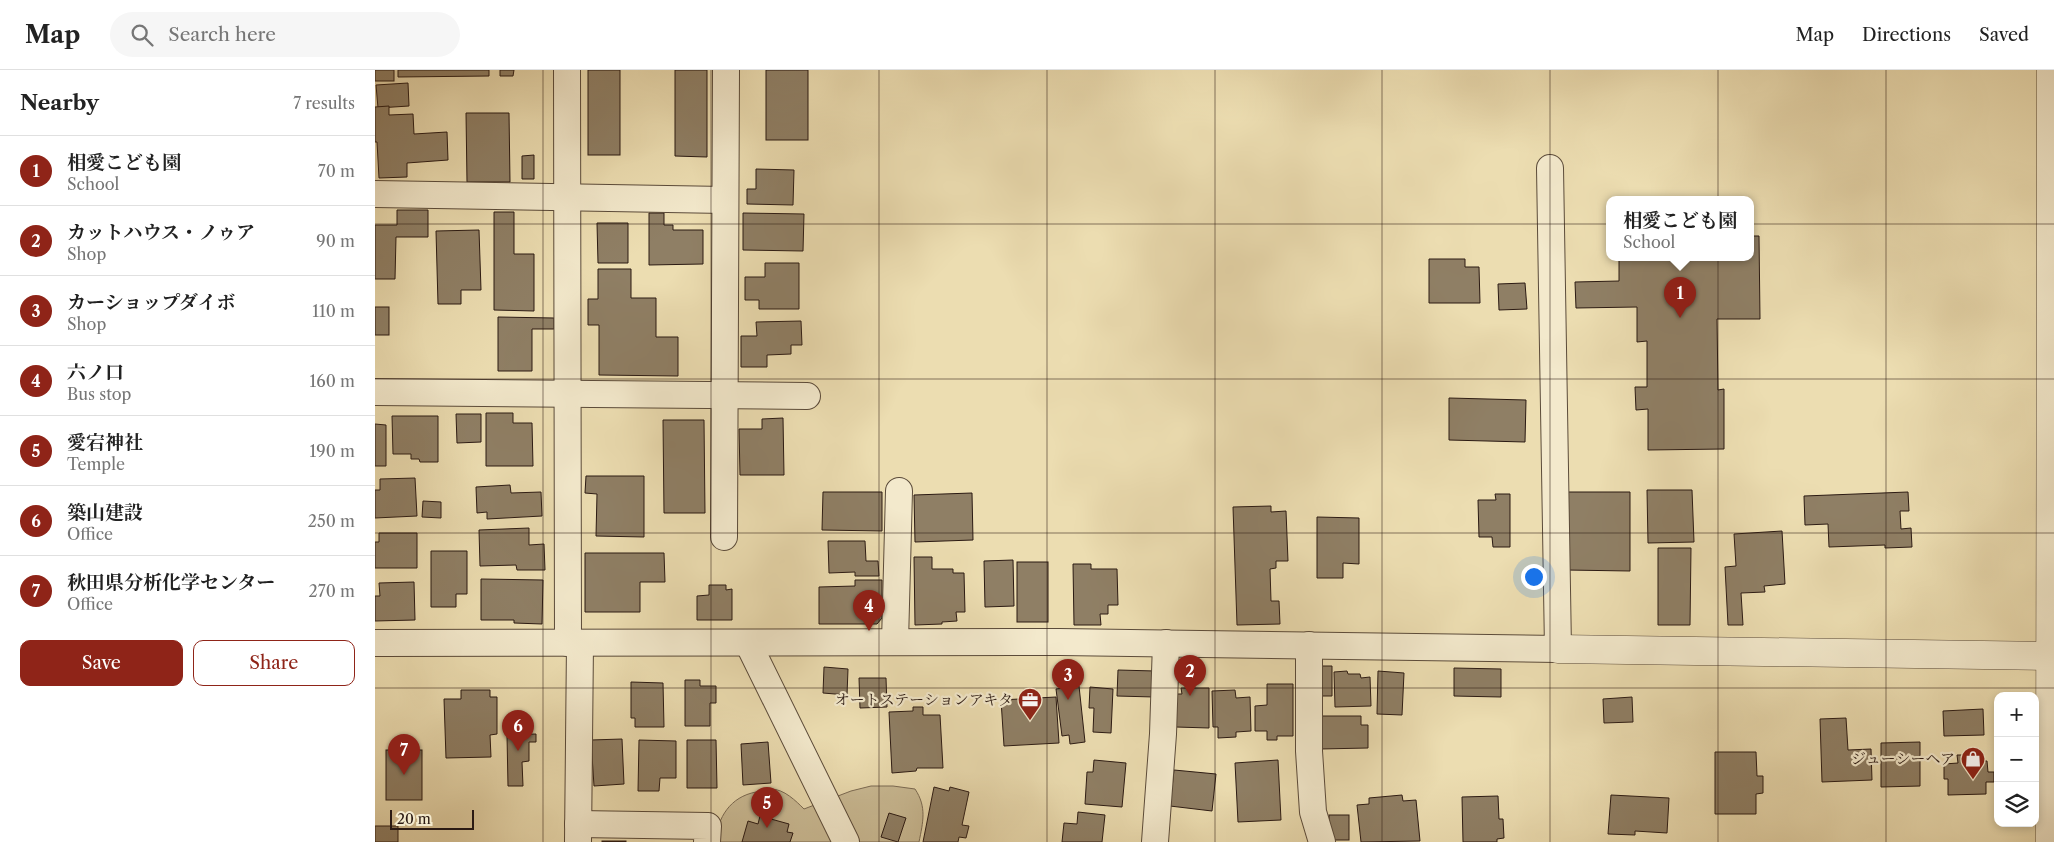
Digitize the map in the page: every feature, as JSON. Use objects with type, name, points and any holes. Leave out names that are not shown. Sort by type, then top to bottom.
[{"type":"street","points":[[567,70],[568,394],[578,833],[707,826],[707,842]]},
{"type":"street","points":[[724,537],[726,70]]},
{"type":"street","points":[[2050,842],[2052,656],[2051,70]]},
{"type":"street","points":[[1550,168],[1558,649]]},
{"type":"street","points":[[375,194],[725,200]]},
{"type":"street","points":[[375,392],[807,396]]},
{"type":"street","points":[[895,642],[899,491]]},
{"type":"street","points":[[375,643],[1166,643],[2052,656]]},
{"type":"street","points":[[748,643],[846,842]]},
{"type":"street","points":[[1155,842],[1163,734],[1166,643]]},
{"type":"street","points":[[1309,645],[1309,751],[1313,812],[1322,842]]},
{"type":"shaded area","points":[[871,786],[915,789],[923,808],[923,821],[919,842],[715,842],[722,817],[732,803],[747,795],[768,789],[781,791],[804,809],[851,791]]},
{"type":"building","points":[[375,70],[394,70],[394,81],[375,81]]},
{"type":"building","points":[[398,70],[489,70],[489,76],[398,77]]},
{"type":"building","points":[[500,70],[514,70],[513,76],[500,76]]},
{"type":"building","points":[[588,70],[620,70],[620,155],[588,155]]},
{"type":"building","points":[[675,70],[707,70],[707,157],[675,156]]},
{"type":"building","points":[[766,70],[808,70],[808,140],[766,140]]},
{"type":"building","points":[[408,83],[409,106],[378,108],[376,85]]},
{"type":"building","points":[[389,106],[389,115],[413,114],[414,134],[447,132],[448,160],[407,163],[407,177],[379,178],[377,142],[375,142],[375,107]]},
{"type":"building","points":[[466,113],[509,113],[510,182],[467,182]]},
{"type":"building","points":[[534,155],[534,179],[522,179],[522,156]]},
{"type":"building","points":[[756,169],[794,170],[793,205],[747,204],[747,189],[756,189]]},
{"type":"building","points":[[397,210],[428,210],[428,237],[396,237],[395,279],[375,279],[375,225],[397,225]]},
{"type":"building","points":[[494,212],[514,212],[514,254],[534,254],[534,311],[494,310]]},
{"type":"building","points":[[649,213],[664,213],[664,225],[673,225],[673,230],[703,230],[703,264],[649,265]]},
{"type":"building","points":[[743,213],[804,214],[803,251],[743,250]]},
{"type":"building","points":[[597,223],[628,223],[628,263],[598,263]]},
{"type":"building","points":[[479,230],[481,290],[461,290],[461,304],[438,304],[436,231]]},
{"type":"building","points":[[1754,236],[1759,236],[1760,319],[1717,319],[1718,390],[1724,389],[1724,449],[1648,450],[1648,409],[1636,410],[1635,387],[1647,387],[1647,341],[1637,342],[1637,307],[1576,308],[1575,282],[1619,281],[1619,261],[1754,261]]},
{"type":"building","points":[[1429,259],[1465,259],[1465,267],[1479,267],[1480,303],[1429,303]]},
{"type":"building","points":[[765,263],[799,263],[799,309],[759,309],[759,300],[745,300],[745,277],[765,277]]},
{"type":"building","points":[[598,269],[631,269],[631,298],[656,298],[656,337],[678,337],[678,376],[599,375],[599,325],[588,325],[588,299],[598,299]]},
{"type":"building","points":[[1525,283],[1527,309],[1499,310],[1498,284]]},
{"type":"building","points":[[375,307],[389,307],[389,335],[375,335]]},
{"type":"building","points":[[498,317],[554,318],[554,329],[532,329],[532,371],[498,371]]},
{"type":"building","points":[[801,321],[802,345],[791,345],[791,354],[767,355],[767,367],[741,367],[741,336],[757,336],[756,322]]},
{"type":"building","points":[[1449,398],[1526,400],[1525,442],[1449,440]]},
{"type":"building","points":[[486,413],[513,413],[513,423],[532,423],[533,466],[486,466]]},
{"type":"building","points":[[456,414],[481,414],[481,442],[457,443]]},
{"type":"building","points":[[392,416],[438,416],[438,462],[420,462],[419,459],[411,459],[411,454],[393,454]]},
{"type":"building","points":[[783,418],[784,475],[740,475],[739,429],[762,429],[762,419]]},
{"type":"building","points":[[663,420],[704,420],[705,513],[664,513]]},
{"type":"building","points":[[375,424],[386,425],[386,466],[375,466]]},
{"type":"building","points":[[586,476],[644,476],[644,537],[596,536],[597,494],[585,493]]},
{"type":"building","points":[[415,478],[417,516],[375,518],[375,490],[380,490],[380,479]]},
{"type":"building","points":[[510,485],[511,493],[541,492],[542,516],[487,519],[487,512],[477,513],[476,487]]},
{"type":"building","points":[[1647,490],[1692,490],[1694,542],[1648,543]]},
{"type":"building","points":[[823,492],[882,492],[882,531],[822,530]]},
{"type":"building","points":[[1566,492],[1630,492],[1630,571],[1566,570]]},
{"type":"building","points":[[1908,492],[1909,511],[1900,511],[1901,529],[1911,528],[1912,547],[1885,548],[1885,545],[1829,547],[1828,524],[1805,525],[1804,496]]},
{"type":"building","points":[[972,493],[973,540],[915,542],[914,495]]},
{"type":"building","points":[[1495,494],[1510,494],[1510,547],[1493,547],[1492,537],[1479,537],[1478,500],[1496,500]]},
{"type":"building","points":[[423,501],[441,502],[441,518],[422,517]]},
{"type":"building","points":[[1271,506],[1271,512],[1286,511],[1288,561],[1276,561],[1276,568],[1270,569],[1271,601],[1279,601],[1280,624],[1237,625],[1233,507]]},
{"type":"building","points":[[1317,517],[1359,518],[1359,564],[1343,563],[1343,578],[1317,578]]},
{"type":"building","points":[[529,528],[529,545],[544,544],[545,570],[517,570],[516,565],[480,566],[479,530]]},
{"type":"building","points":[[1782,531],[1785,584],[1764,586],[1765,592],[1741,593],[1743,625],[1728,625],[1725,567],[1736,566],[1734,534]]},
{"type":"building","points":[[379,533],[417,533],[417,568],[375,568],[375,542],[379,542]]},
{"type":"building","points":[[828,541],[865,541],[866,561],[878,561],[879,576],[855,576],[855,572],[829,573]]},
{"type":"building","points":[[1658,548],[1691,548],[1690,625],[1658,625]]},
{"type":"building","points":[[431,551],[467,551],[467,594],[456,594],[456,607],[431,607]]},
{"type":"building","points":[[585,553],[664,553],[665,582],[640,582],[640,612],[585,612]]},
{"type":"building","points":[[914,557],[932,557],[932,569],[953,569],[953,573],[964,573],[965,612],[956,612],[957,621],[942,622],[942,624],[915,625]]},
{"type":"building","points":[[1013,560],[1014,606],[985,607],[984,561]]},
{"type":"building","points":[[1017,562],[1048,562],[1048,622],[1017,622]]},
{"type":"building","points":[[1073,564],[1091,564],[1091,569],[1117,569],[1118,605],[1108,605],[1108,614],[1100,614],[1101,625],[1074,625]]},
{"type":"building","points":[[481,579],[543,580],[542,624],[514,623],[514,620],[481,620]]},
{"type":"building","points":[[855,580],[882,580],[882,618],[877,624],[819,624],[819,587],[855,586]]},
{"type":"building","points":[[414,582],[415,620],[375,621],[375,596],[380,596],[379,583]]},
{"type":"building","points":[[709,585],[726,585],[726,590],[732,589],[732,620],[697,620],[697,596],[709,595]]},
{"type":"building","points":[[1320,666],[1332,666],[1332,696],[1319,696]]},
{"type":"building","points":[[824,667],[848,669],[847,695],[823,693]]},
{"type":"building","points":[[1454,668],[1501,669],[1501,697],[1454,696]]},
{"type":"building","points":[[1118,670],[1155,671],[1154,697],[1117,696]]},
{"type":"building","points":[[1347,671],[1348,674],[1360,674],[1361,678],[1370,677],[1371,706],[1335,707],[1334,672]]},
{"type":"building","points":[[1378,671],[1404,673],[1402,715],[1377,714]]},
{"type":"building","points":[[859,678],[886,678],[887,707],[860,708]]},
{"type":"building","points":[[685,680],[700,680],[700,686],[716,686],[716,703],[710,703],[710,726],[685,726]]},
{"type":"building","points":[[631,682],[663,683],[664,727],[635,727],[635,718],[631,718]]},
{"type":"building","points":[[1267,684],[1293,684],[1293,736],[1277,736],[1277,740],[1267,740],[1267,731],[1255,731],[1255,706],[1267,705]]},
{"type":"building","points":[[1079,686],[1085,742],[1070,744],[1069,735],[1062,736],[1056,689]]},
{"type":"building","points":[[1090,687],[1113,689],[1111,733],[1093,732],[1094,708],[1089,708]]},
{"type":"building","points":[[1181,688],[1209,688],[1209,728],[1176,727],[1176,694],[1182,694]]},
{"type":"building","points":[[461,690],[490,690],[490,697],[497,697],[497,734],[490,735],[491,757],[446,758],[444,699],[461,699]]},
{"type":"building","points":[[1235,690],[1236,698],[1250,697],[1251,731],[1236,732],[1236,737],[1218,738],[1218,727],[1213,727],[1212,691]]},
{"type":"building","name":"オートステーションアキタ","points":[[1056,697],[1059,743],[1004,746],[1001,700]]},
{"type":"building","points":[[1632,697],[1633,722],[1604,723],[1603,699]]},
{"type":"building","points":[[913,707],[923,707],[923,715],[940,715],[943,768],[917,768],[916,771],[892,773],[889,712],[913,711]]},
{"type":"building","points":[[1983,709],[1984,735],[1944,736],[1943,711]]},
{"type":"building","points":[[1320,716],[1361,716],[1361,725],[1368,725],[1368,748],[1320,749]]},
{"type":"building","points":[[1846,718],[1848,750],[1871,749],[1872,780],[1822,782],[1820,719]]},
{"type":"building","points":[[536,734],[536,742],[529,742],[529,761],[522,762],[523,786],[508,786],[507,735]]},
{"type":"building","points":[[622,739],[624,784],[594,786],[591,740]]},
{"type":"building","points":[[639,740],[676,741],[676,778],[660,778],[659,791],[638,791]]},
{"type":"building","points":[[687,740],[716,740],[717,788],[687,788]]},
{"type":"building","points":[[768,742],[771,783],[743,785],[741,744]]},
{"type":"building","points":[[1920,742],[1920,786],[1881,787],[1881,743]]},
{"type":"building","points":[[386,750],[422,750],[422,800],[386,800]]},
{"type":"building","points":[[1715,752],[1756,752],[1757,776],[1763,776],[1763,793],[1756,794],[1756,814],[1715,814]]},
{"type":"building","points":[[1957,755],[1969,755],[1969,761],[1987,761],[1988,772],[1994,772],[1994,782],[1986,782],[1986,794],[1948,795],[1948,779],[1944,779],[1944,764],[1958,763]]},
{"type":"building","points":[[1094,760],[1126,763],[1122,807],[1085,804],[1087,772],[1093,772]]},
{"type":"building","points":[[1278,760],[1281,820],[1238,822],[1235,763]]},
{"type":"building","points":[[1174,770],[1216,774],[1212,811],[1170,806]]},
{"type":"building","points":[[934,787],[949,791],[950,787],[969,792],[962,825],[969,826],[966,838],[959,837],[958,842],[923,842]]},
{"type":"building","points":[[1402,795],[1403,801],[1416,800],[1420,841],[1361,842],[1357,805],[1369,804],[1369,798]]},
{"type":"building","points":[[1611,795],[1669,798],[1667,833],[1635,831],[1635,835],[1608,834]]},
{"type":"building","points":[[1498,796],[1499,819],[1503,819],[1504,838],[1497,839],[1497,842],[1463,842],[1462,797]]},
{"type":"building","points":[[1078,812],[1105,815],[1102,842],[1062,842],[1064,823],[1077,824]]},
{"type":"building","points":[[889,813],[906,818],[898,842],[881,837]]},
{"type":"building","points":[[1329,815],[1349,815],[1349,840],[1329,840]]},
{"type":"building","points":[[760,816],[789,824],[787,832],[793,833],[790,842],[742,842],[748,821],[758,824]]},
{"type":"building","points":[[375,826],[398,826],[398,842],[375,842]]},
{"type":"building","points":[[626,841],[626,842],[602,842]]},
{"type":"place","name":"相愛こども園","points":[[1680,318]]},
{"type":"place","name":"六ノ口","points":[[869,631]]},
{"type":"place","name":"カットハウス・ノゥア","points":[[1190,696]]},
{"type":"place","name":"カーショップダイボ","points":[[1068,700]]},
{"type":"place","name":"オートステーションアキタ","points":[[1030,721]]},
{"type":"place","name":"築山建設","points":[[518,751]]},
{"type":"place","name":"秋田県分析化学センター","points":[[404,775]]},
{"type":"place","name":"ジューシーヘア","points":[[1973,780]]},
{"type":"place","name":"愛宕神社","points":[[767,828]]}]
